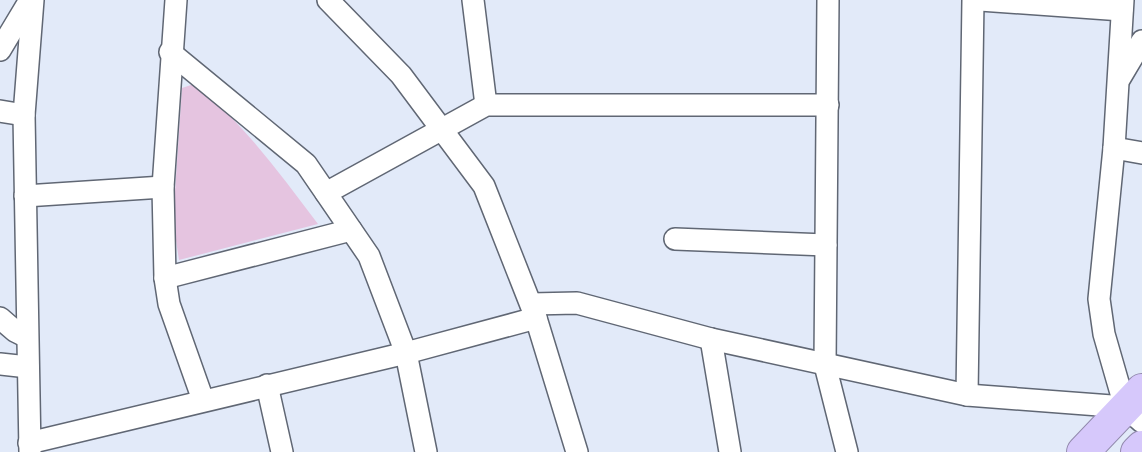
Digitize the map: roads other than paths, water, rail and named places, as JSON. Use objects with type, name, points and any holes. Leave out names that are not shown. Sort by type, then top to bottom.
[{"type":"highway","points":[[1083,452],[1136,406]]},
{"type":"highway","points":[[1137,452],[1142,447]]},
{"type":"street","points":[[0,50],[32,0]]},
{"type":"street","points":[[32,0],[24,115],[29,447],[203,400],[406,353],[534,311],[577,303],[711,339],[967,395],[1136,406],[1104,334],[1100,299],[1114,148],[1122,5],[980,0]]},
{"type":"street","points":[[176,0],[163,187],[165,278],[170,304],[203,400]]},
{"type":"street","points":[[328,0],[401,75],[484,186],[534,311],[577,452]]},
{"type":"street","points":[[473,0],[486,105]]},
{"type":"street","points":[[828,0],[825,365],[847,452]]},
{"type":"street","points":[[967,395],[974,0]]},
{"type":"street","points":[[1118,81],[1142,41]]},
{"type":"street","points":[[171,52],[306,164],[369,256],[406,353],[426,452]]},
{"type":"street","points":[[326,193],[440,128],[486,105],[828,105]]},
{"type":"street","points":[[0,111],[24,115]]},
{"type":"street","points":[[1114,148],[1142,153]]},
{"type":"street","points":[[25,196],[163,187]]},
{"type":"street","points":[[165,278],[351,230]]},
{"type":"street","points":[[675,239],[826,246]]},
{"type":"street","points":[[0,318],[15,331],[27,337]]},
{"type":"street","points":[[711,339],[730,452]]},
{"type":"street","points":[[0,363],[28,367]]},
{"type":"street","points":[[267,385],[282,452]]}]
